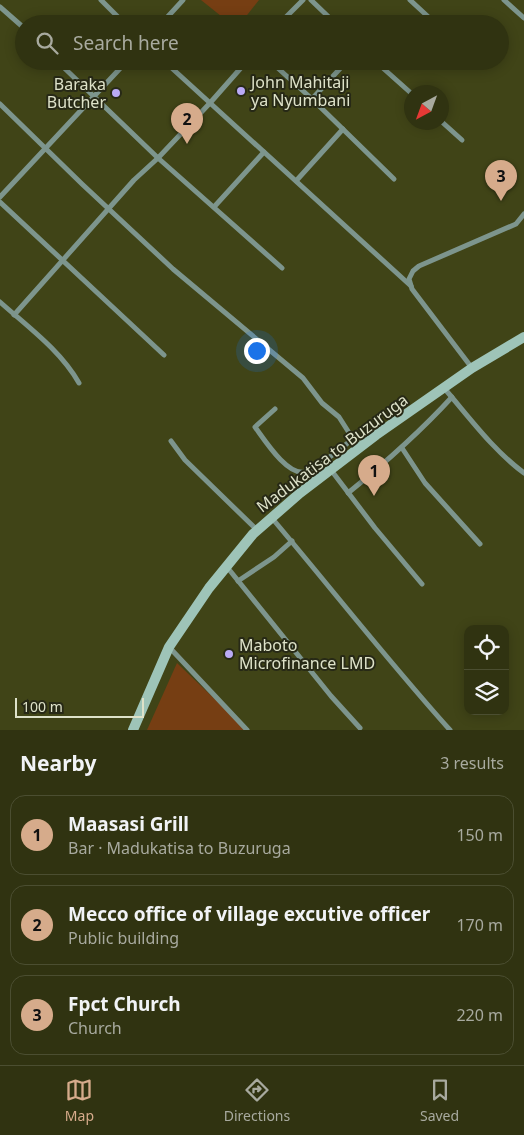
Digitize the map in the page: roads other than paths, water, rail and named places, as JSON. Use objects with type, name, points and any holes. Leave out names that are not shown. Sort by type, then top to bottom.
[{"type":"main road","name":"Madukatisa to Buzuruga","points":[[132,730],[169,647],[226,566],[257,530],[300,493],[376,435],[472,368],[524,337]]},
{"type":"street","points":[[101,0],[116,15]]},
{"type":"street","points":[[169,15],[183,0]]},
{"type":"street","points":[[288,15],[302,0]]},
{"type":"street","points":[[311,0],[327,15]]},
{"type":"street","points":[[410,0],[426,15]]},
{"type":"street","points":[[504,0],[524,18]]},
{"type":"street","points":[[0,7],[15,20]]},
{"type":"street","points":[[66,70],[158,158],[282,268]]},
{"type":"street","points":[[0,197],[119,70]]},
{"type":"street","points":[[174,70],[411,286]]},
{"type":"street","points":[[14,315],[62,259],[139,176],[210,104],[239,70]]},
{"type":"street","points":[[280,70],[394,179]]},
{"type":"street","points":[[312,99],[339,70]]},
{"type":"street","points":[[385,70],[404,87]]},
{"type":"street","points":[[0,104],[174,269],[303,378],[322,403],[339,417],[353,439]]},
{"type":"street","points":[[449,128],[462,140]]},
{"type":"street","points":[[296,181],[343,129]]},
{"type":"street","points":[[214,207],[264,152]]},
{"type":"street","points":[[0,202],[164,355]]},
{"type":"street","points":[[472,368],[412,289],[409,279],[413,271],[419,266],[516,224],[524,214]]},
{"type":"street","points":[[0,302],[57,354],[79,383]]},
{"type":"street","points":[[444,388],[497,450],[524,473]]},
{"type":"street","points":[[348,493],[402,448],[452,398]]},
{"type":"street","points":[[275,409],[255,427],[279,458],[292,470],[299,473],[306,472],[353,439],[376,435]]},
{"type":"street","points":[[171,441],[185,460],[257,530]]},
{"type":"street","points":[[402,448],[425,483],[480,544]]},
{"type":"street","points":[[331,470],[422,584]]},
{"type":"street","points":[[271,517],[371,639],[450,730]]},
{"type":"street","points":[[238,581],[274,557],[292,541]]},
{"type":"street","points":[[226,566],[331,696],[360,728]]},
{"type":"street","points":[[169,647],[247,730]]},
{"type":"place","name":"John Mahitaji ya Nyumbani","points":[[241,91]]},
{"type":"place","name":"Baraka Butcher","points":[[116,93]]},
{"type":"place","name":"Mecco office of village excutive officer","points":[[187,144]]},
{"type":"place","name":"Fpct Church","points":[[501,201]]},
{"type":"place","name":"Maasasi Grill","points":[[374,496]]},
{"type":"place","name":"Maboto Microfinance LMD","points":[[229,654]]}]
